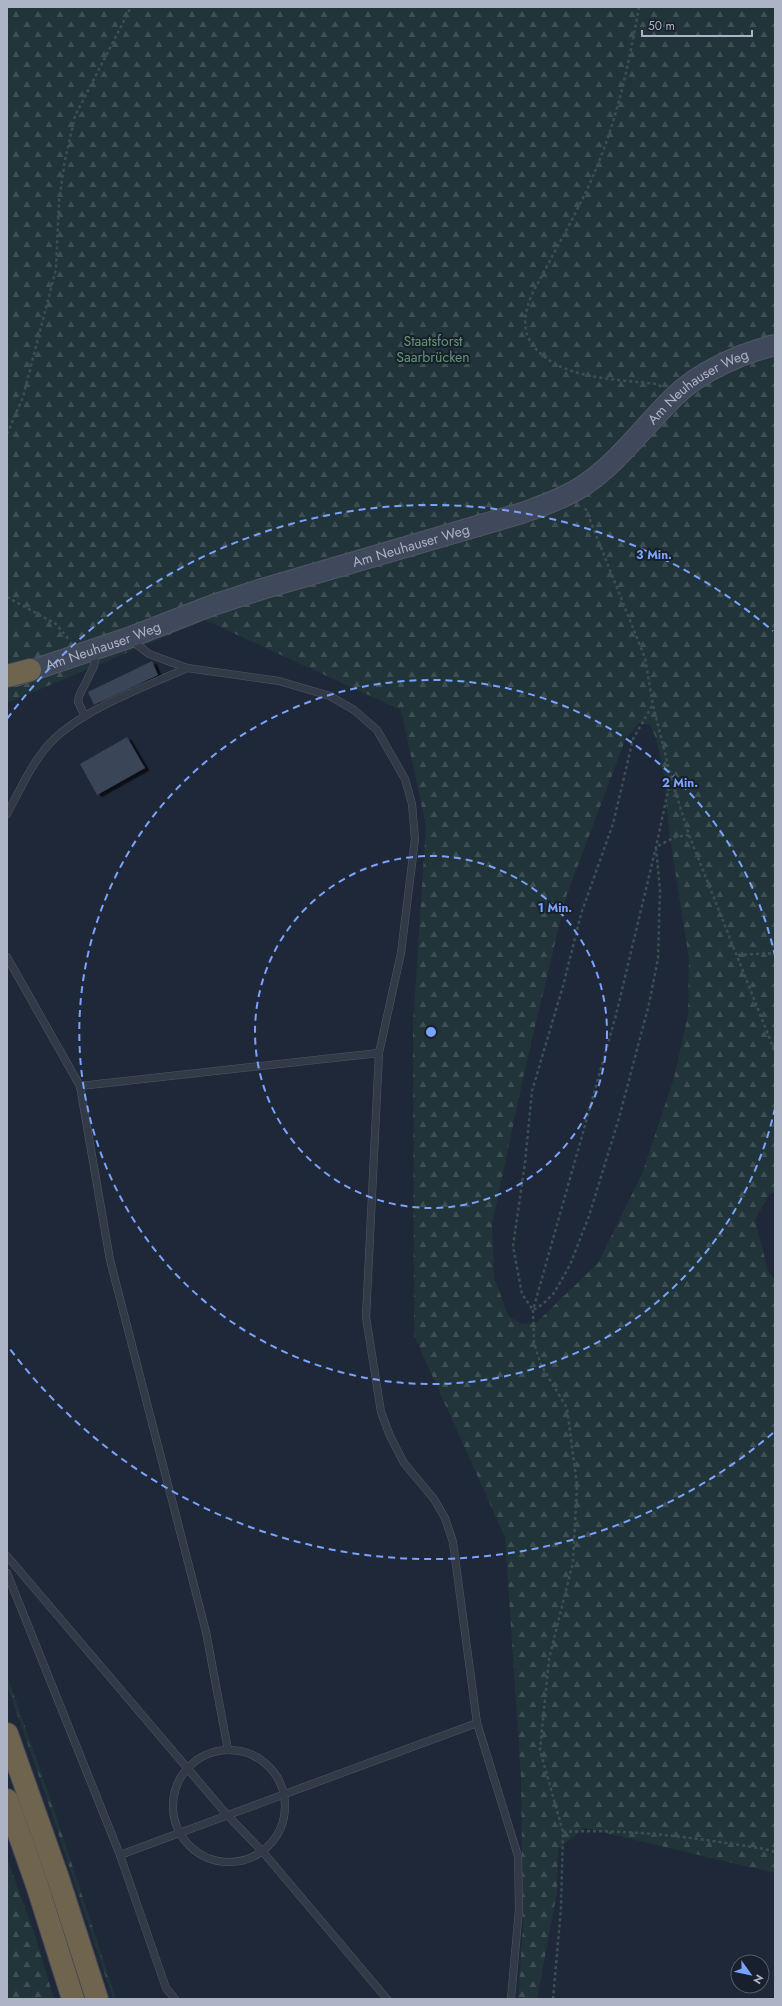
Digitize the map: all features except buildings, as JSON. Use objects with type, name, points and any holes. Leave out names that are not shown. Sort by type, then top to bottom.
[{"type":"highway","points":[[7,677],[30,670]]},
{"type":"highway","points":[[7,1734],[58,1878],[96,1999]]},
{"type":"highway","points":[[7,1800],[74,1999]]},
{"type":"street","name":"Am Neuhauser Weg","points":[[30,670],[88,652],[213,605],[262,589],[522,513],[553,502],[578,489],[614,460],[675,396],[722,364],[748,352],[775,345]]},
{"type":"lane","points":[[128,638],[149,654],[187,668],[279,681],[330,696],[354,710],[377,730],[406,779],[412,804],[415,839],[401,953],[379,1053],[366,1317],[381,1412],[390,1436],[404,1463],[434,1499],[445,1518],[454,1542],[477,1723],[518,1856],[519,1909],[511,1999]]},
{"type":"lane","points":[[84,716],[78,702],[79,696],[94,666],[88,652]]},
{"type":"lane","points":[[7,814],[32,768],[50,743],[65,728],[84,716],[187,668]]},
{"type":"lane","points":[[7,957],[80,1086],[110,1260],[206,1632],[228,1750]]},
{"type":"lane","points":[[80,1086],[379,1053]]},
{"type":"lane","points":[[7,1556],[188,1767],[228,1816],[263,1852],[387,1999]]},
{"type":"lane","points":[[7,1573],[120,1855],[166,1988],[175,1999]]},
{"type":"lane","points":[[120,1855],[178,1832],[228,1816],[477,1723]]},
{"type":"lane","points":[[228,1750],[249,1753],[269,1766],[276,1776],[284,1794],[285,1808],[281,1827],[277,1836],[263,1852],[240,1862],[215,1861],[193,1851],[178,1832],[172,1812],[176,1787],[188,1767],[210,1753],[228,1750]]},
{"type":"path","points":[[7,434],[23,397],[56,269],[59,201],[65,160],[75,116],[131,7]]},
{"type":"path","points":[[639,7],[630,60],[600,158],[587,190],[527,305],[526,323],[530,340],[542,355],[559,366],[588,376],[657,384],[675,396]]},
{"type":"path","points":[[578,489],[645,658],[653,705],[671,777],[689,835],[738,955],[775,1052]]},
{"type":"path","points":[[7,597],[56,624],[88,652]]},
{"type":"path","points":[[533,1310],[522,1294],[513,1246],[526,1163],[532,1091],[563,986],[581,914],[613,824],[633,739],[653,705]]},
{"type":"path","points":[[553,1999],[561,1908],[563,1832],[540,1750],[549,1659],[573,1562],[577,1485],[567,1408],[541,1366],[534,1343],[533,1310],[616,1015],[671,777]]},
{"type":"path","points":[[656,847],[675,837],[689,835]]},
{"type":"path","points":[[533,1310],[543,1304],[554,1293],[570,1265],[589,1216],[619,1118],[649,1004],[658,959],[660,890],[656,847]]},
{"type":"path","points":[[738,955],[775,953]]},
{"type":"path","points":[[563,1832],[593,1830],[649,1834],[709,1840],[775,1852]]},
{"type":"green space","name":"Staatsforst Saarbrücken","points":[[7,7],[775,7],[775,1193],[770,1193],[755,1220],[768,1271],[775,1279],[775,1873],[585,1828],[558,1849],[557,1892],[537,1999],[518,1999],[523,1926],[521,1778],[505,1537],[414,1335],[413,1024],[426,826],[401,710],[205,620],[7,703]],"holes":[[[639,723],[650,725],[656,738],[664,777],[669,831],[689,959],[688,1015],[674,1078],[642,1174],[598,1263],[536,1323],[522,1324],[509,1317],[494,1278],[492,1224],[527,1060],[566,897],[626,738]]]},
{"type":"green space","points":[[7,1675],[51,1801],[116,1999],[113,1999],[48,1802],[7,1685]]},
{"type":"green space","points":[[7,1858],[34,1932],[54,1999],[7,1999]]}]
